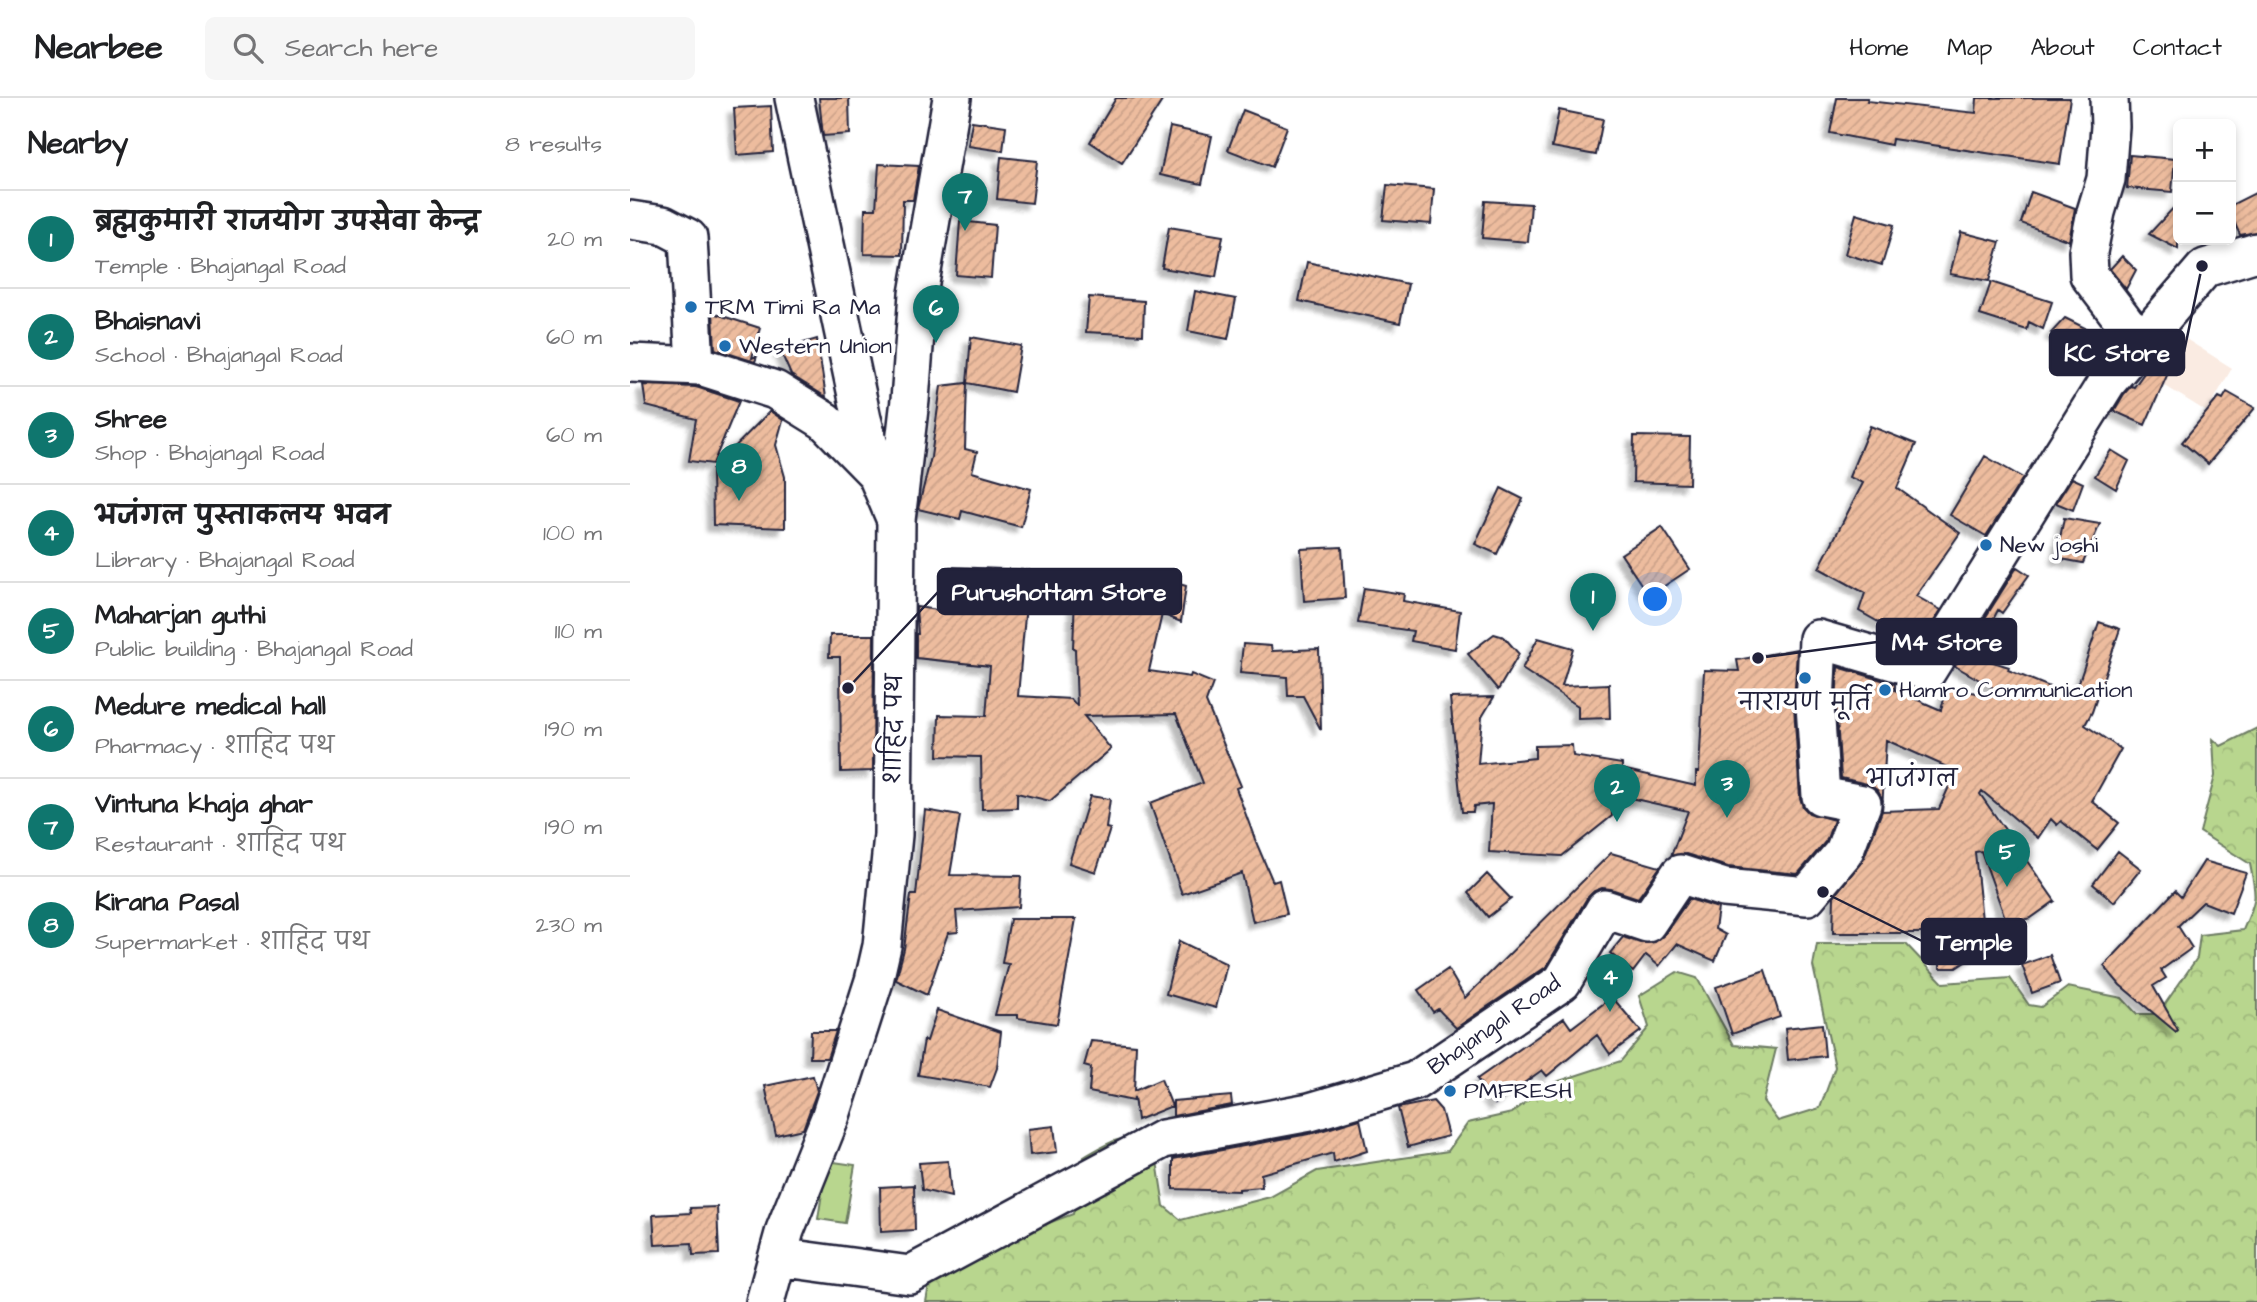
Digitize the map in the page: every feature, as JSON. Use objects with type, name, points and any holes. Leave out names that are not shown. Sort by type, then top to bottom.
[{"type":"street","points":[[794,98],[862,419],[877,475],[897,520]]},
{"type":"street","name":"शाहिद पथ","points":[[765,1302],[785,1230],[830,1118],[874,981],[882,946],[893,835],[897,520],[918,294],[952,98]]},
{"type":"street","points":[[2109,98],[2106,179],[2088,251],[2089,275],[2127,325],[2146,338]]},
{"type":"street","points":[[630,220],[663,225],[688,238],[695,365]]},
{"type":"street","name":"Bhajangal Road","points":[[778,1257],[910,1275],[1163,1139],[1310,1112],[1415,1081],[1562,982],[1605,909],[1647,923],[1680,874],[1724,888],[1807,896],[1844,852],[1862,804],[1821,796],[1815,705],[1818,639],[1927,671],[2107,382],[2204,268],[2257,252]]},
{"type":"street","points":[[630,363],[695,365],[775,390],[825,421],[877,475]]},
{"type":"shaded area","points":[[2170,329],[2232,368],[2207,412],[2143,372]]},
{"type":"green space","points":[[2257,728],[2257,1302],[926,1302],[929,1285],[1000,1241],[1073,1214],[1084,1157],[1108,1143],[1129,1138],[1149,1139],[1155,1148],[1164,1206],[1181,1220],[1270,1197],[1317,1171],[1448,1151],[1468,1123],[1512,1113],[1547,1085],[1621,1061],[1649,1027],[1639,996],[1677,972],[1697,978],[1734,1045],[1776,1049],[1763,1101],[1778,1121],[1820,1108],[1835,1067],[1813,966],[1817,944],[1906,944],[1943,983],[2010,978],[2029,1005],[2041,1007],[2068,987],[2122,998],[2137,1014],[2158,1014],[2197,958],[2200,935],[2243,930],[2251,911],[2255,892],[2250,864],[2200,832],[2215,776],[2213,739],[2221,746]]},
{"type":"green space","points":[[827,1161],[855,1165],[845,1223],[818,1219]]},
{"type":"building","points":[[819,98],[849,98],[850,134],[823,136]]},
{"type":"building","points":[[1116,98],[1164,98],[1122,163],[1090,142]]},
{"type":"building","points":[[1837,98],[1868,98],[1867,101],[1976,113],[1977,98],[2070,98],[2060,164],[1892,139],[1891,145],[1830,133]]},
{"type":"building","points":[[771,106],[773,152],[737,155],[734,108]]},
{"type":"building","points":[[1243,110],[1287,127],[1272,167],[1228,150]]},
{"type":"building","points":[[1559,110],[1603,119],[1596,155],[1552,147]]},
{"type":"building","points":[[972,121],[1006,126],[1003,151],[968,146]]},
{"type":"building","points":[[1170,127],[1212,136],[1202,184],[1160,175]]},
{"type":"building","points":[[2130,155],[2173,159],[2172,192],[2127,188]]},
{"type":"building","points":[[1001,157],[1037,161],[1032,203],[997,199]]},
{"type":"building","points":[[879,164],[919,166],[913,200],[903,200],[902,255],[864,254],[865,209],[876,209]]},
{"type":"building","points":[[1387,185],[1434,189],[1431,224],[1383,220]]},
{"type":"building","points":[[2031,192],[2075,208],[2069,241],[2021,223]]},
{"type":"building","points":[[2257,192],[2257,232],[2240,235],[2236,226],[2236,202]]},
{"type":"building","points":[[1485,201],[1531,204],[1528,242],[1482,238]]},
{"type":"building","points":[[2173,208],[2173,245],[2178,245],[2178,249],[2149,234]]},
{"type":"building","points":[[1856,214],[1894,225],[1882,265],[1845,254]]},
{"type":"building","points":[[960,221],[995,225],[991,278],[956,275]]},
{"type":"building","points":[[1169,227],[1223,236],[1216,277],[1162,268]]},
{"type":"building","points":[[1961,232],[2000,242],[1989,281],[1950,274]]},
{"type":"building","points":[[2122,256],[2136,270],[2126,289],[2110,269]]},
{"type":"building","points":[[1307,262],[1408,284],[1400,323],[1299,301]]},
{"type":"building","points":[[1991,282],[2052,302],[2043,329],[2029,322],[2027,330],[1980,315]]},
{"type":"building","points":[[1195,291],[1236,299],[1228,339],[1188,331]]},
{"type":"building","points":[[1089,297],[1144,301],[1143,335],[1086,332]]},
{"type":"building","points":[[713,313],[760,328],[752,358],[757,356],[755,362],[715,349]]},
{"type":"building","points":[[2065,318],[2101,336],[2092,355],[2051,333]]},
{"type":"building","points":[[971,337],[1021,346],[1013,392],[967,383]]},
{"type":"building","points":[[817,339],[826,397],[791,375],[780,350]]},
{"type":"building","points":[[2152,362],[2169,371],[2145,425],[2114,411],[2124,394],[2131,386],[2134,387]]},
{"type":"building","points":[[967,383],[965,449],[977,452],[972,472],[1031,489],[1021,527],[962,511],[960,519],[918,509],[931,457],[941,386]]},
{"type":"building","points":[[643,385],[696,387],[739,401],[713,464],[689,461],[696,419],[646,406]]},
{"type":"building","points":[[2227,392],[2255,408],[2208,464],[2182,442],[2219,397],[2223,399]]},
{"type":"building","points":[[770,411],[783,420],[776,445],[785,477],[785,528],[713,525],[712,470]]},
{"type":"building","points":[[1870,426],[1916,444],[1897,488],[1960,533],[1916,596],[1941,610],[1919,645],[1859,611],[1865,593],[1819,568],[1863,483],[1849,477]]},
{"type":"building","points":[[1634,436],[1690,437],[1689,484],[1633,482]]},
{"type":"building","points":[[2111,450],[2129,461],[2116,489],[2095,476]]},
{"type":"building","points":[[1985,456],[2023,478],[1986,536],[1950,515]]},
{"type":"building","points":[[2072,478],[2083,483],[2073,510],[2056,503]]},
{"type":"building","points":[[1501,488],[1523,499],[1497,554],[1475,544]]},
{"type":"building","points":[[2064,518],[2100,524],[2083,563],[2056,558]]},
{"type":"building","points":[[1662,527],[1690,569],[1649,596],[1621,554]]},
{"type":"building","points":[[1342,547],[1345,598],[1304,601],[1301,549]]},
{"type":"building","points":[[950,567],[1029,570],[1018,696],[1071,699],[1077,706],[1073,648],[1076,571],[1160,574],[1160,578],[1186,586],[1181,622],[1162,614],[1149,671],[1190,677],[1191,674],[1213,683],[1206,702],[1241,786],[1236,788],[1256,842],[1273,882],[1279,880],[1287,914],[1253,922],[1242,873],[1182,894],[1150,803],[1203,783],[1176,714],[1084,716],[1111,749],[1050,801],[1017,793],[1017,808],[982,809],[981,757],[938,756],[939,715],[986,716],[990,666],[916,658],[916,607],[946,611]]},
{"type":"building","points":[[2017,567],[2029,575],[2002,613],[1998,610],[1974,656],[2009,667],[2008,670],[2074,697],[2099,622],[2120,629],[2092,712],[2085,725],[2121,749],[2092,801],[2119,823],[2097,850],[2061,821],[2057,825],[2051,819],[2038,838],[1982,791],[1980,794],[2055,901],[2031,918],[2007,923],[1981,851],[1975,852],[1985,949],[1956,968],[1940,968],[1940,933],[1833,933],[1834,896],[1863,860],[1882,811],[1939,809],[1956,771],[1886,740],[1883,799],[1877,790],[1867,784],[1841,778],[1836,705],[1838,667],[1895,684],[1895,690],[1941,710],[1947,688],[2013,699],[1955,666]]},
{"type":"building","points":[[1364,588],[1404,594],[1403,601],[1460,611],[1455,649],[1411,641],[1413,631],[1358,623]]},
{"type":"building","points":[[1494,634],[1504,637],[1519,654],[1498,690],[1468,654]]},
{"type":"building","points":[[830,635],[874,635],[873,771],[841,772],[840,657],[829,657]]},
{"type":"building","points":[[1538,638],[1573,648],[1562,686],[1609,684],[1610,718],[1578,719],[1578,706],[1522,669]]},
{"type":"building","points":[[1243,644],[1271,646],[1272,651],[1319,649],[1321,730],[1303,696],[1288,696],[1287,677],[1240,673]]},
{"type":"building","points":[[1797,649],[1794,706],[1800,798],[1809,813],[1834,820],[1826,841],[1798,874],[1728,867],[1686,854],[1671,856],[1688,811],[1617,795],[1616,803],[1612,802],[1612,816],[1562,856],[1489,852],[1492,804],[1474,806],[1473,812],[1462,812],[1450,698],[1494,697],[1482,717],[1478,764],[1535,758],[1535,746],[1572,745],[1573,756],[1622,764],[1622,769],[1696,786],[1704,670],[1739,671],[1737,660]]},
{"type":"building","points":[[1090,796],[1110,799],[1106,828],[1110,829],[1096,872],[1069,863]]},
{"type":"building","points":[[925,810],[960,816],[950,875],[1021,876],[1019,907],[956,911],[958,932],[948,933],[927,995],[896,980],[904,949],[911,895],[916,895]]},
{"type":"building","points":[[2118,851],[2141,869],[2114,902],[2093,884]]},
{"type":"building","points":[[1611,853],[1660,867],[1638,898],[1611,889],[1594,891],[1587,898],[1546,967],[1456,1028],[1438,1009],[1433,1012],[1418,990],[1448,969],[1465,998]]},
{"type":"building","points":[[2204,861],[2246,873],[2231,913],[2203,902],[2178,926],[2192,948],[2161,970],[2166,978],[2153,986],[2178,1030],[2176,1032],[2120,985],[2104,966],[2175,891],[2181,897]]},
{"type":"building","points":[[1487,874],[1511,899],[1488,917],[1468,893]]},
{"type":"building","points":[[1689,899],[1718,908],[1715,929],[1726,935],[1715,961],[1677,944],[1659,966],[1646,955],[1633,972],[1610,953],[1623,937],[1640,943],[1655,942],[1664,935]]},
{"type":"building","points":[[1010,919],[1076,919],[1057,1024],[1018,1018],[1018,1015],[995,1015],[1009,964],[1002,963]]},
{"type":"building","points":[[1179,941],[1227,964],[1216,1008],[1166,994]]},
{"type":"building","points":[[2050,955],[2060,983],[2032,993],[2022,965]]},
{"type":"building","points":[[1765,970],[1780,1017],[1732,1034],[1716,987]]},
{"type":"building","points":[[1612,997],[1641,1031],[1610,1054],[1597,1035],[1547,1076],[1542,1070],[1495,1104],[1477,1079],[1564,1018],[1571,1028]]},
{"type":"building","points":[[937,1010],[1001,1032],[997,1068],[990,1087],[918,1075],[924,1040],[927,1041]]},
{"type":"building","points":[[1822,1024],[1825,1056],[1788,1060],[1785,1028]]},
{"type":"building","points":[[811,1031],[836,1031],[827,1058],[810,1058]]},
{"type":"building","points":[[1091,1041],[1136,1045],[1134,1091],[1161,1079],[1172,1106],[1137,1120],[1134,1097],[1133,1101],[1089,1092],[1091,1068],[1084,1066]]},
{"type":"building","points":[[813,1076],[817,1091],[803,1129],[776,1135],[765,1086]]},
{"type":"building","points":[[1231,1096],[1232,1105],[1173,1116],[1173,1101]]},
{"type":"building","points":[[1433,1101],[1441,1110],[1448,1136],[1408,1147],[1398,1108]]},
{"type":"building","points":[[1360,1119],[1367,1151],[1334,1162],[1333,1153],[1261,1174],[1262,1187],[1239,1191],[1173,1189],[1173,1159],[1314,1133]]},
{"type":"building","points":[[1054,1126],[1057,1152],[1030,1155],[1028,1129]]},
{"type":"building","points":[[948,1161],[951,1197],[922,1190],[919,1163]]},
{"type":"building","points":[[914,1185],[915,1230],[881,1232],[880,1187]]},
{"type":"building","points":[[717,1207],[719,1254],[693,1255],[692,1243],[655,1245],[653,1215],[691,1213],[690,1208]]},
{"type":"place","name":"Vintuna khaja ghar","points":[[965,231]]},
{"type":"place","name":"KC Store","points":[[2202,266]]},
{"type":"place","name":"TRM Timi Ra Ma","points":[[691,307]]},
{"type":"place","name":"Medure medical hall","points":[[936,343]]},
{"type":"place","name":"Western Union","points":[[725,346]]},
{"type":"place","name":"Kirana Pasal","points":[[739,501]]},
{"type":"place","name":"New joshi","points":[[1986,545]]},
{"type":"place","name":"ब्रह्मकुमारी राजयोग उपसेवा केन्द्र","points":[[1593,631]]},
{"type":"place","name":"M4 Store","points":[[1758,658]]},
{"type":"place","name":"नारायण मूर्ति","points":[[1805,678]]},
{"type":"place","name":"Purushottam Store","points":[[848,688]]},
{"type":"place","name":"Hamro Communication","points":[[1885,690]]},
{"type":"place","name":"Shree","points":[[1727,818]]},
{"type":"place","name":"Bhaisnavi","points":[[1617,822]]},
{"type":"place","name":"Maharjan guthi","points":[[2007,887]]},
{"type":"place","name":"Temple","points":[[1823,892]]},
{"type":"place","name":"भजंगल पुस्ताकलय भवन","points":[[1610,1012]]},
{"type":"place","name":"PMFRESH","points":[[1450,1091]]},
{"type":"district","name":"भाजंगल","points":[[1912,779]]}]
